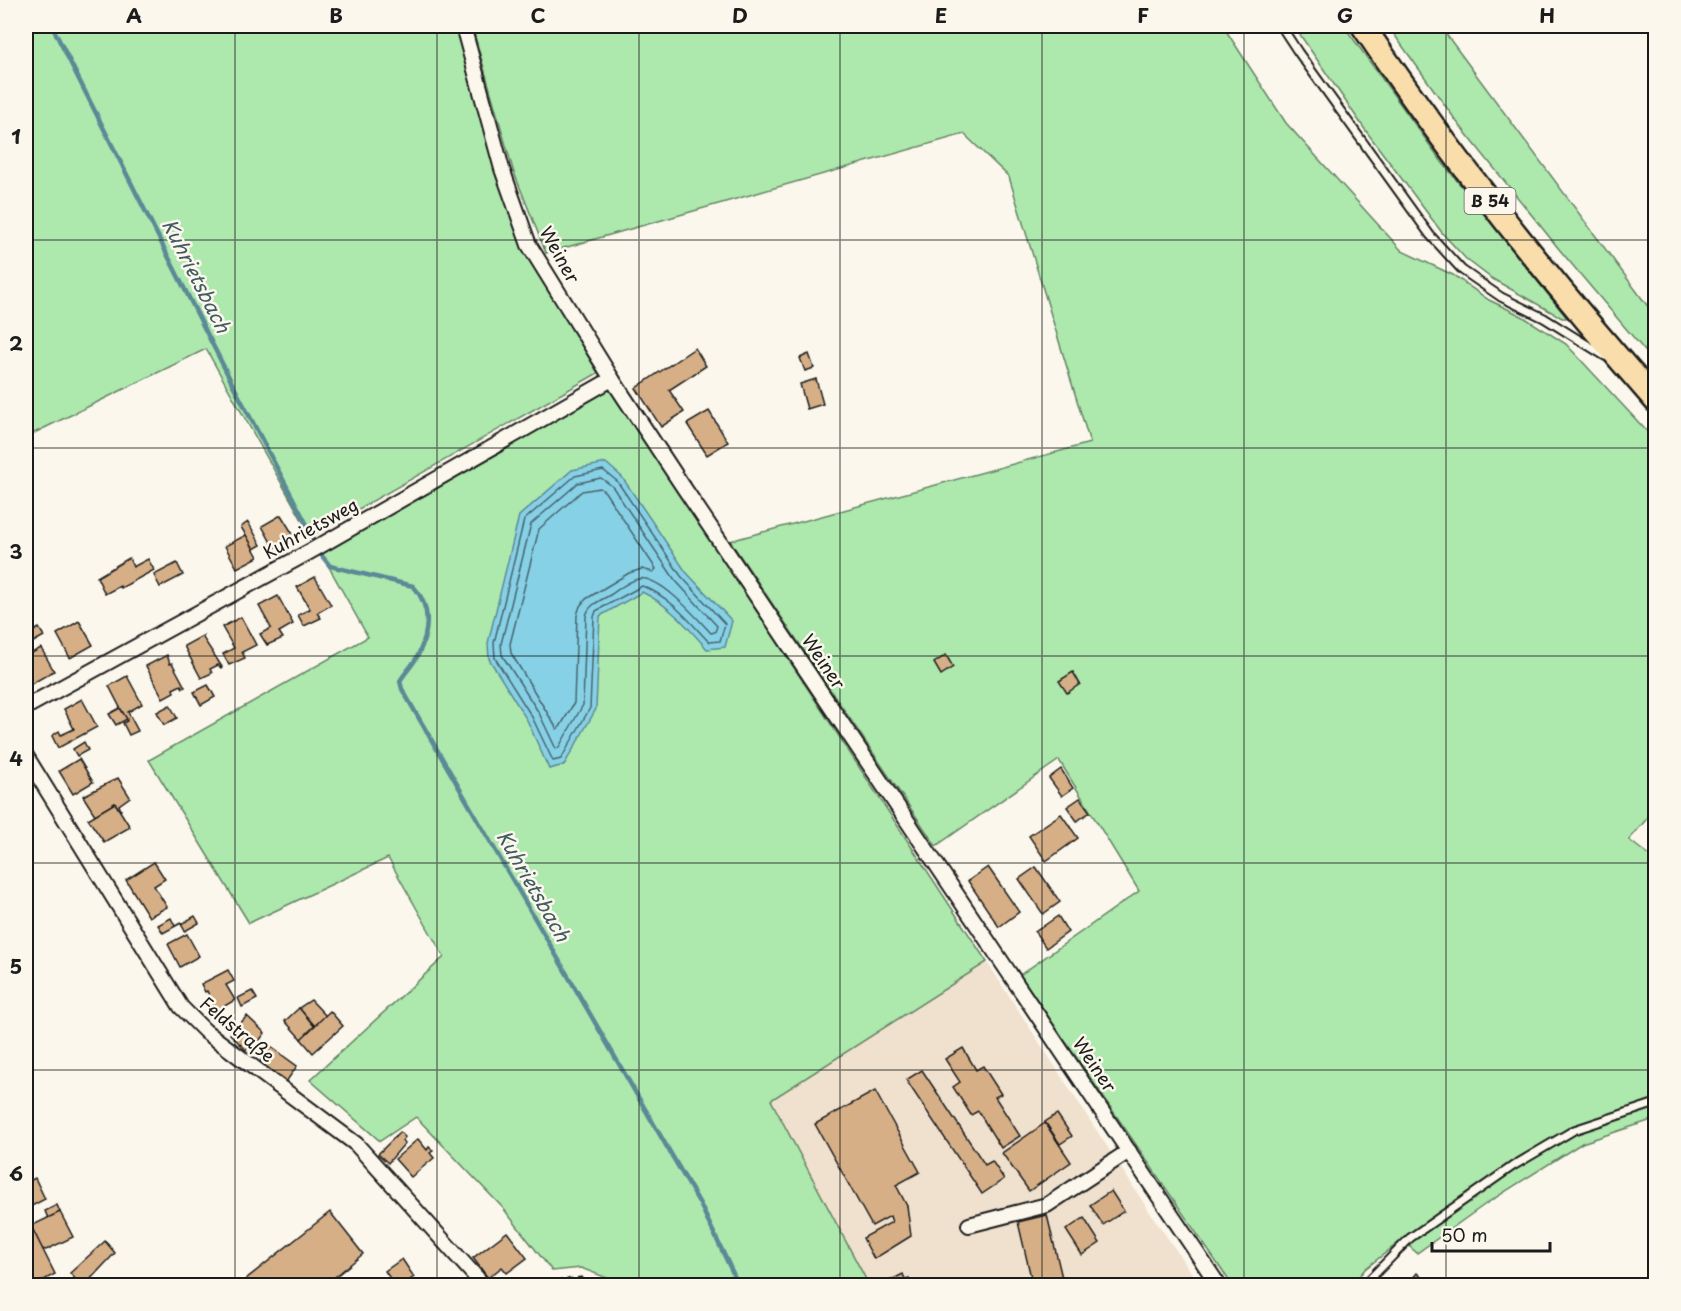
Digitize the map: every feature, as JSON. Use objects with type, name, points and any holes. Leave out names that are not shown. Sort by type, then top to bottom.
[{"type":"highway","name":"B 54","points":[[1363,26],[1401,82],[1477,184],[1627,369],[1656,401]]},
{"type":"street","name":"Weiner","points":[[462,26],[502,169],[529,245],[612,379],[1219,1286]]},
{"type":"street","name":"Kuhrietsweg","points":[[26,707],[311,551],[612,379]]},
{"type":"street","name":"Feldstraße","points":[[26,756],[182,1006],[205,1031],[356,1144],[477,1278],[480,1286]]},
{"type":"street","points":[[969,1225],[1047,1205],[1129,1151]]},
{"type":"lane","points":[[1281,26],[1430,235],[1462,270],[1501,297],[1544,318],[1627,369]]},
{"type":"lane","points":[[1363,1286],[1410,1238],[1513,1166],[1574,1130],[1656,1103]]},
{"type":"path","points":[[525,1286],[580,1278],[600,1286]]},
{"type":"shaded area","points":[[987,962],[1151,1214],[1200,1285],[869,1285],[771,1100]]},
{"type":"green space","points":[[26,26],[455,26],[497,178],[522,246],[598,373],[311,536],[206,349],[26,437]]},
{"type":"green space","points":[[472,26],[1223,26],[1286,123],[1402,251],[1453,275],[1489,300],[1522,316],[1566,344],[1655,440],[1655,809],[1629,840],[1655,860],[1655,1119],[1582,1143],[1487,1203],[1417,1253],[1402,1240],[1365,1269],[1352,1285],[1232,1285],[1020,975],[1139,891],[1059,760],[936,846],[730,541],[1090,443],[1009,177],[964,134],[546,253],[513,170]]},
{"type":"green space","points":[[1294,26],[1344,26],[1442,162],[1567,318],[1562,318],[1491,278],[1466,259],[1443,234],[1366,131]]},
{"type":"green space","points":[[1388,26],[1440,26],[1655,316],[1655,363],[1559,249],[1457,122]]},
{"type":"green space","points":[[609,386],[987,962],[771,1100],[869,1285],[615,1286],[610,1279],[581,1268],[552,1271],[503,1208],[416,1117],[380,1141],[310,1080],[444,957],[388,858],[249,923],[149,760],[368,637],[320,551]]},
{"type":"water","points":[[606,463],[622,477],[686,572],[732,621],[725,647],[707,649],[685,624],[642,592],[600,616],[596,709],[564,765],[549,769],[527,720],[489,659],[488,643],[519,516],[572,470]]},
{"type":"building","points":[[695,348],[706,366],[669,390],[684,412],[661,427],[636,388]]},
{"type":"building","points":[[809,354],[814,368],[805,371],[800,358]]},
{"type":"building","points":[[816,379],[823,404],[807,409],[800,384]]},
{"type":"building","points":[[709,411],[728,442],[707,455],[687,424]]},
{"type":"building","points":[[281,515],[294,536],[274,548],[262,526]]},
{"type":"building","points":[[248,522],[261,545],[254,549],[241,527]]},
{"type":"building","points":[[246,535],[258,557],[237,568],[225,546]]},
{"type":"building","points":[[129,558],[133,567],[148,559],[154,570],[105,594],[97,577]]},
{"type":"building","points":[[177,563],[183,575],[160,587],[154,575]]},
{"type":"building","points":[[315,577],[331,605],[317,613],[321,618],[304,626],[298,615],[310,609],[297,587]]},
{"type":"building","points":[[278,596],[293,624],[279,632],[283,638],[267,645],[260,634],[271,628],[259,606]]},
{"type":"building","points":[[241,617],[256,645],[242,652],[245,658],[229,665],[223,654],[234,648],[222,627]]},
{"type":"building","points":[[79,621],[93,645],[70,658],[57,634]]},
{"type":"building","points":[[39,628],[44,636],[28,645],[26,635]]},
{"type":"building","points":[[204,635],[203,638],[222,667],[218,665],[210,669],[212,673],[201,678],[184,646]]},
{"type":"building","points":[[41,648],[54,671],[26,687],[26,656]]},
{"type":"building","points":[[167,655],[185,687],[181,685],[173,689],[174,692],[163,698],[146,666]]},
{"type":"building","points":[[946,655],[953,667],[941,675],[934,663]]},
{"type":"building","points":[[1073,672],[1080,684],[1067,693],[1059,681]]},
{"type":"building","points":[[127,676],[142,704],[128,712],[138,731],[129,735],[123,723],[127,721],[109,686]]},
{"type":"building","points":[[208,685],[215,697],[201,705],[194,692]]},
{"type":"building","points":[[82,699],[97,727],[58,748],[52,736],[59,731],[61,735],[74,729],[64,709]]},
{"type":"building","points":[[170,705],[177,718],[164,725],[157,712]]},
{"type":"building","points":[[120,708],[127,719],[116,725],[109,714]]},
{"type":"building","points":[[84,742],[88,750],[77,756],[73,749]]},
{"type":"building","points":[[79,759],[93,782],[73,794],[59,771]]},
{"type":"building","points":[[1061,769],[1073,788],[1062,796],[1049,778]]},
{"type":"building","points":[[118,778],[130,797],[119,805],[120,811],[115,803],[95,815],[83,796]]},
{"type":"building","points":[[1080,798],[1090,812],[1077,821],[1067,807]]},
{"type":"building","points":[[115,803],[130,827],[104,842],[88,819]]},
{"type":"building","points":[[1061,814],[1078,838],[1046,861],[1029,836]]},
{"type":"building","points":[[154,862],[165,879],[154,886],[167,907],[149,917],[126,880]]},
{"type":"building","points":[[988,867],[1019,912],[999,927],[968,881]]},
{"type":"building","points":[[1036,867],[1060,902],[1043,914],[1019,879]]},
{"type":"building","points":[[195,916],[199,923],[185,931],[181,924]]},
{"type":"building","points":[[1058,916],[1068,932],[1046,948],[1035,932]]},
{"type":"building","points":[[171,918],[175,926],[181,923],[163,933],[158,925]]},
{"type":"building","points":[[187,934],[199,956],[180,967],[168,944]]},
{"type":"building","points":[[228,970],[234,981],[226,985],[235,1000],[216,1011],[207,991],[205,992],[201,984]]},
{"type":"building","points":[[252,991],[257,999],[242,1007],[238,998]]},
{"type":"building","points":[[311,1000],[326,1016],[315,1026],[299,1008]]},
{"type":"building","points":[[299,1008],[315,1027],[301,1039],[285,1021]]},
{"type":"building","points":[[330,1011],[343,1026],[313,1053],[301,1039]]},
{"type":"building","points":[[247,1016],[265,1033],[259,1041],[246,1050],[230,1034]]},
{"type":"building","points":[[271,1047],[297,1066],[286,1082],[259,1063]]},
{"type":"building","points":[[963,1048],[976,1070],[983,1066],[1001,1094],[995,1097],[1020,1136],[1001,1148],[978,1111],[971,1115],[953,1087],[960,1082],[945,1059]]},
{"type":"building","points":[[922,1070],[985,1165],[992,1161],[1004,1179],[982,1194],[906,1080]]},
{"type":"building","points":[[875,1091],[920,1172],[896,1185],[907,1206],[911,1236],[874,1259],[863,1238],[892,1222],[890,1216],[872,1226],[815,1124]]},
{"type":"building","points":[[1057,1114],[1072,1136],[1060,1144],[1045,1122]]},
{"type":"building","points":[[1045,1123],[1071,1162],[1029,1191],[1002,1153]]},
{"type":"building","points":[[400,1132],[405,1137],[402,1141],[405,1143],[388,1163],[378,1154]]},
{"type":"building","points":[[418,1139],[427,1150],[429,1147],[433,1151],[430,1153],[434,1158],[411,1177],[395,1159]]},
{"type":"building","points":[[35,1178],[45,1199],[26,1209],[26,1183]]},
{"type":"building","points":[[1111,1191],[1124,1211],[1103,1225],[1090,1205]]},
{"type":"building","points":[[57,1205],[60,1212],[48,1218],[45,1211]]},
{"type":"building","points":[[60,1212],[73,1237],[46,1250],[42,1249],[31,1226]]},
{"type":"building","points":[[330,1212],[363,1254],[324,1286],[251,1286],[246,1279]]},
{"type":"building","points":[[1047,1215],[1064,1286],[1033,1286],[1018,1222]]},
{"type":"building","points":[[1084,1218],[1100,1243],[1082,1255],[1066,1230]]},
{"type":"building","points":[[31,1226],[55,1274],[35,1285],[26,1266],[26,1229]]},
{"type":"building","points":[[507,1232],[527,1258],[507,1273],[502,1267],[488,1278],[473,1258]]},
{"type":"building","points":[[105,1241],[115,1253],[84,1286],[81,1286],[70,1273]]},
{"type":"building","points":[[402,1259],[414,1277],[401,1286],[395,1286],[385,1271]]},
{"type":"building","points":[[1417,1273],[1431,1286],[1406,1286]]},
{"type":"building","points":[[903,1274],[905,1279],[909,1278],[910,1285],[888,1286],[887,1282]]},
{"type":"waterway","name":"Kuhrietsbach","points":[[52,26],[314,541]]},
{"type":"waterway","name":"Kuhrietsbach","points":[[322,556],[330,566],[413,586],[419,594],[426,610],[427,627],[417,657],[400,681],[402,689],[700,1204],[739,1286]]}]
